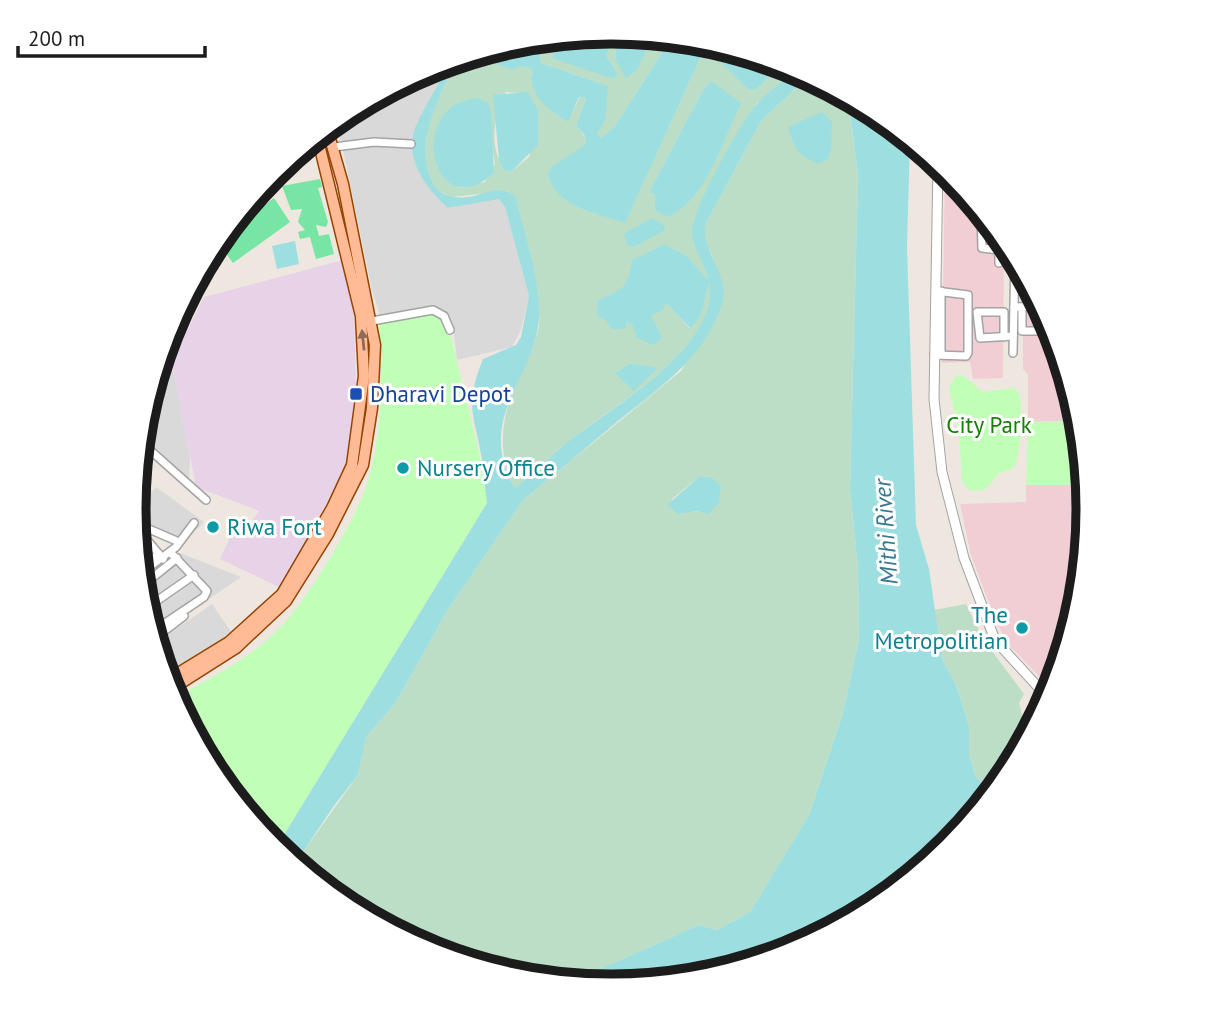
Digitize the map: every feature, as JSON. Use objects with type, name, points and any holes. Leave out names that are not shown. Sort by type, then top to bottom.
[{"type":"main road","points":[[179,679],[236,648],[295,590],[363,465],[372,408],[375,345],[372,321],[340,199],[331,138]]},
{"type":"main road","points":[[321,146],[340,199]]},
{"type":"main road","points":[[178,678],[229,642],[282,594],[332,508],[352,466],[362,408],[365,359],[361,316],[346,226]]},
{"type":"street","points":[[334,147],[374,142],[411,144]]},
{"type":"street","points":[[938,178],[938,355],[934,400],[942,472],[952,520],[977,598],[995,640],[1040,689]]},
{"type":"street","points":[[981,227],[982,248],[995,247]]},
{"type":"street","points":[[999,253],[999,263]]},
{"type":"street","points":[[1016,280],[1023,331],[1041,331]]},
{"type":"street","points":[[938,291],[968,295],[968,353],[938,355]]},
{"type":"street","points":[[1018,307],[1030,306]]},
{"type":"street","points":[[1013,353],[1018,307]]},
{"type":"street","points":[[372,321],[433,310],[444,316],[450,330]]},
{"type":"street","points":[[1004,337],[1004,312],[977,312],[978,337],[1004,337],[1013,336]]},
{"type":"street","points":[[150,450],[206,500]]},
{"type":"street","points":[[149,563],[170,552],[194,523]]},
{"type":"street","points":[[147,528],[179,542]]},
{"type":"street","points":[[147,541],[161,556]]},
{"type":"street","points":[[162,628],[206,594],[206,587],[170,552]]},
{"type":"street","points":[[150,566],[161,556]]},
{"type":"street","points":[[151,578],[177,558]]},
{"type":"street","points":[[155,602],[194,575]]},
{"type":"street","points":[[162,629],[204,601]]},
{"type":"shaded area","points":[[441,76],[416,124],[448,208],[499,198],[505,207],[529,296],[521,330],[512,347],[457,360],[454,333],[436,311],[383,326],[372,290],[338,133],[353,122],[379,106]]},
{"type":"shaded area","points":[[316,150],[318,152],[293,170]]},
{"type":"shaded area","points":[[945,185],[981,226],[1004,260],[1003,378],[973,379],[970,362],[942,363]]},
{"type":"shaded area","points":[[343,260],[354,310],[357,414],[346,466],[281,588],[220,559],[236,525],[246,529],[259,511],[196,487],[171,359],[178,341],[185,335],[204,297]]},
{"type":"shaded area","points":[[1023,292],[1052,359],[1069,421],[1028,422],[1028,374],[1023,369]]},
{"type":"shaded area","points":[[170,363],[176,381],[190,458],[189,479],[151,443]]},
{"type":"shaded area","points":[[1026,485],[1076,485],[1076,539],[1068,600],[1043,681],[1010,646],[996,622],[971,555],[960,504],[1026,502]]},
{"type":"shaded area","points":[[156,487],[204,522],[181,546],[147,532],[146,497]]},
{"type":"shaded area","points":[[180,553],[241,577],[163,631],[151,575]]},
{"type":"shaded area","points":[[212,604],[232,633],[175,668],[164,637]]},
{"type":"green space","points":[[609,44],[617,44],[615,59],[649,49],[650,46],[665,47],[615,126],[601,138],[597,133],[607,86],[541,63],[539,50],[557,47],[618,74],[607,57]]},
{"type":"green space","points":[[700,53],[715,56],[749,89],[757,89],[773,72],[787,78],[756,104],[692,236],[706,265],[710,281],[711,297],[704,320],[672,362],[557,451],[515,488],[508,474],[503,430],[515,385],[536,337],[539,323],[537,301],[508,191],[451,197],[434,188],[425,153],[426,137],[450,73],[501,58],[529,66],[533,68],[531,75],[568,121],[580,97],[586,98],[576,126],[585,137],[625,222]],"holes":[[[711,81],[655,210],[655,195],[649,192],[703,90]],[[506,92],[520,93],[530,156],[511,172],[500,161],[494,133],[497,115]],[[491,112],[491,140],[495,164],[485,182],[461,188],[438,167],[435,137]],[[689,258],[708,281],[700,317],[689,328],[666,302],[651,315],[632,324],[626,322],[611,329],[598,300],[620,290],[629,279]]]},
{"type":"green space","points":[[800,84],[850,110],[858,176],[850,489],[858,569],[859,639],[843,713],[809,815],[750,912],[717,930],[699,925],[591,973],[521,965],[462,950],[379,912],[328,878],[301,855],[358,775],[366,737],[396,702],[447,611],[523,500],[681,371],[723,301],[712,255],[702,236],[706,223],[761,121]],"holes":[[[699,477],[699,511],[678,514],[672,499]]]},
{"type":"green space","points":[[320,179],[322,187],[318,188],[328,222],[326,227],[316,225],[319,236],[329,234],[334,254],[316,259],[310,237],[300,239],[298,232],[305,230],[298,222],[302,209],[291,210],[282,186]]},
{"type":"green space","points":[[274,198],[290,222],[233,263],[225,252],[251,216]]},
{"type":"green space","points":[[432,312],[445,323],[450,333],[483,469],[487,503],[282,837],[242,792],[225,767],[194,715],[185,693],[230,667],[269,639],[291,615],[318,578],[344,534],[364,493],[374,458],[380,400],[378,323]]},
{"type":"green space","name":"City Park","points":[[962,375],[983,392],[1011,388],[1017,390],[1021,405],[1021,429],[1014,468],[999,473],[985,490],[971,491],[962,482],[959,432],[949,388],[955,377]]},
{"type":"green space","name":"City Park","points":[[1069,421],[1076,485],[1026,485],[1028,422]]},
{"type":"green space","points":[[966,604],[983,639],[1024,694],[1019,703],[1023,726],[985,786],[976,778],[969,754],[969,726],[957,688],[942,659],[934,610]]},
{"type":"water","points":[[609,44],[607,57],[618,74],[614,79],[552,58],[558,47]]},
{"type":"water","points":[[617,44],[648,46],[637,70],[626,78],[615,59]]},
{"type":"water","points":[[665,47],[702,54],[625,223],[590,212],[568,201],[559,194],[548,173],[552,167],[586,144],[585,136],[576,126],[586,98],[579,97],[568,122],[546,106],[536,94],[532,68],[521,66],[512,70],[496,64],[493,59],[539,50],[541,63],[608,86],[605,120],[597,133],[601,138],[615,126]]},
{"type":"water","points":[[714,56],[773,72],[757,89],[748,89]]},
{"type":"water","points":[[450,73],[427,135],[425,150],[432,182],[442,193],[452,197],[469,197],[498,190],[515,196],[537,289],[539,318],[535,340],[510,399],[501,440],[504,463],[515,488],[564,445],[658,375],[698,330],[708,306],[709,282],[700,317],[690,328],[666,303],[663,310],[651,315],[662,338],[654,345],[637,338],[632,324],[626,322],[625,329],[611,329],[606,320],[597,316],[598,300],[623,286],[629,277],[632,260],[665,244],[689,258],[708,280],[692,235],[707,189],[739,130],[760,100],[787,78],[800,84],[761,121],[706,223],[707,243],[724,293],[714,323],[704,340],[693,356],[665,383],[523,500],[447,611],[396,702],[366,737],[358,775],[301,855],[282,837],[487,503],[472,409],[474,388],[483,359],[516,345],[521,337],[529,296],[505,207],[499,199],[448,208],[423,180],[418,169],[412,146],[413,134],[441,78]]},
{"type":"water","points":[[711,81],[741,103],[703,183],[681,209],[667,217],[655,210],[655,195],[649,192],[703,90]]},
{"type":"water","points":[[528,92],[538,110],[538,145],[511,172],[504,170],[499,160],[493,95]]},
{"type":"water","points":[[479,98],[488,103],[491,112],[494,173],[476,185],[460,187],[448,181],[439,169],[434,153],[435,136],[441,120],[453,106]]},
{"type":"water","name":"Mithi River","points":[[850,110],[910,152],[907,247],[916,525],[929,569],[942,659],[957,688],[969,726],[969,754],[976,778],[985,786],[940,838],[895,878],[844,912],[790,939],[761,950],[702,965],[642,973],[591,973],[699,925],[717,930],[750,912],[809,815],[843,713],[859,639],[858,569],[850,489],[858,176]]},
{"type":"water","points":[[822,112],[832,122],[831,150],[827,160],[818,163],[798,150],[788,127]]},
{"type":"water","points":[[652,218],[664,225],[665,230],[634,247],[627,245],[624,234]]},
{"type":"water","points":[[295,241],[299,264],[277,269],[272,246]]},
{"type":"water","points":[[630,364],[655,367],[656,370],[634,391],[615,373]]},
{"type":"water","points":[[699,477],[711,477],[721,486],[719,503],[708,514],[698,511],[678,514],[667,505]]},
{"type":"place","name":"Dharavi Depot","points":[[356,394]]},
{"type":"place","name":"Nursery Office","points":[[403,468]]},
{"type":"place","name":"Riwa Fort","points":[[213,527]]},
{"type":"place","name":"The Metropolitian","points":[[1022,628]]}]
